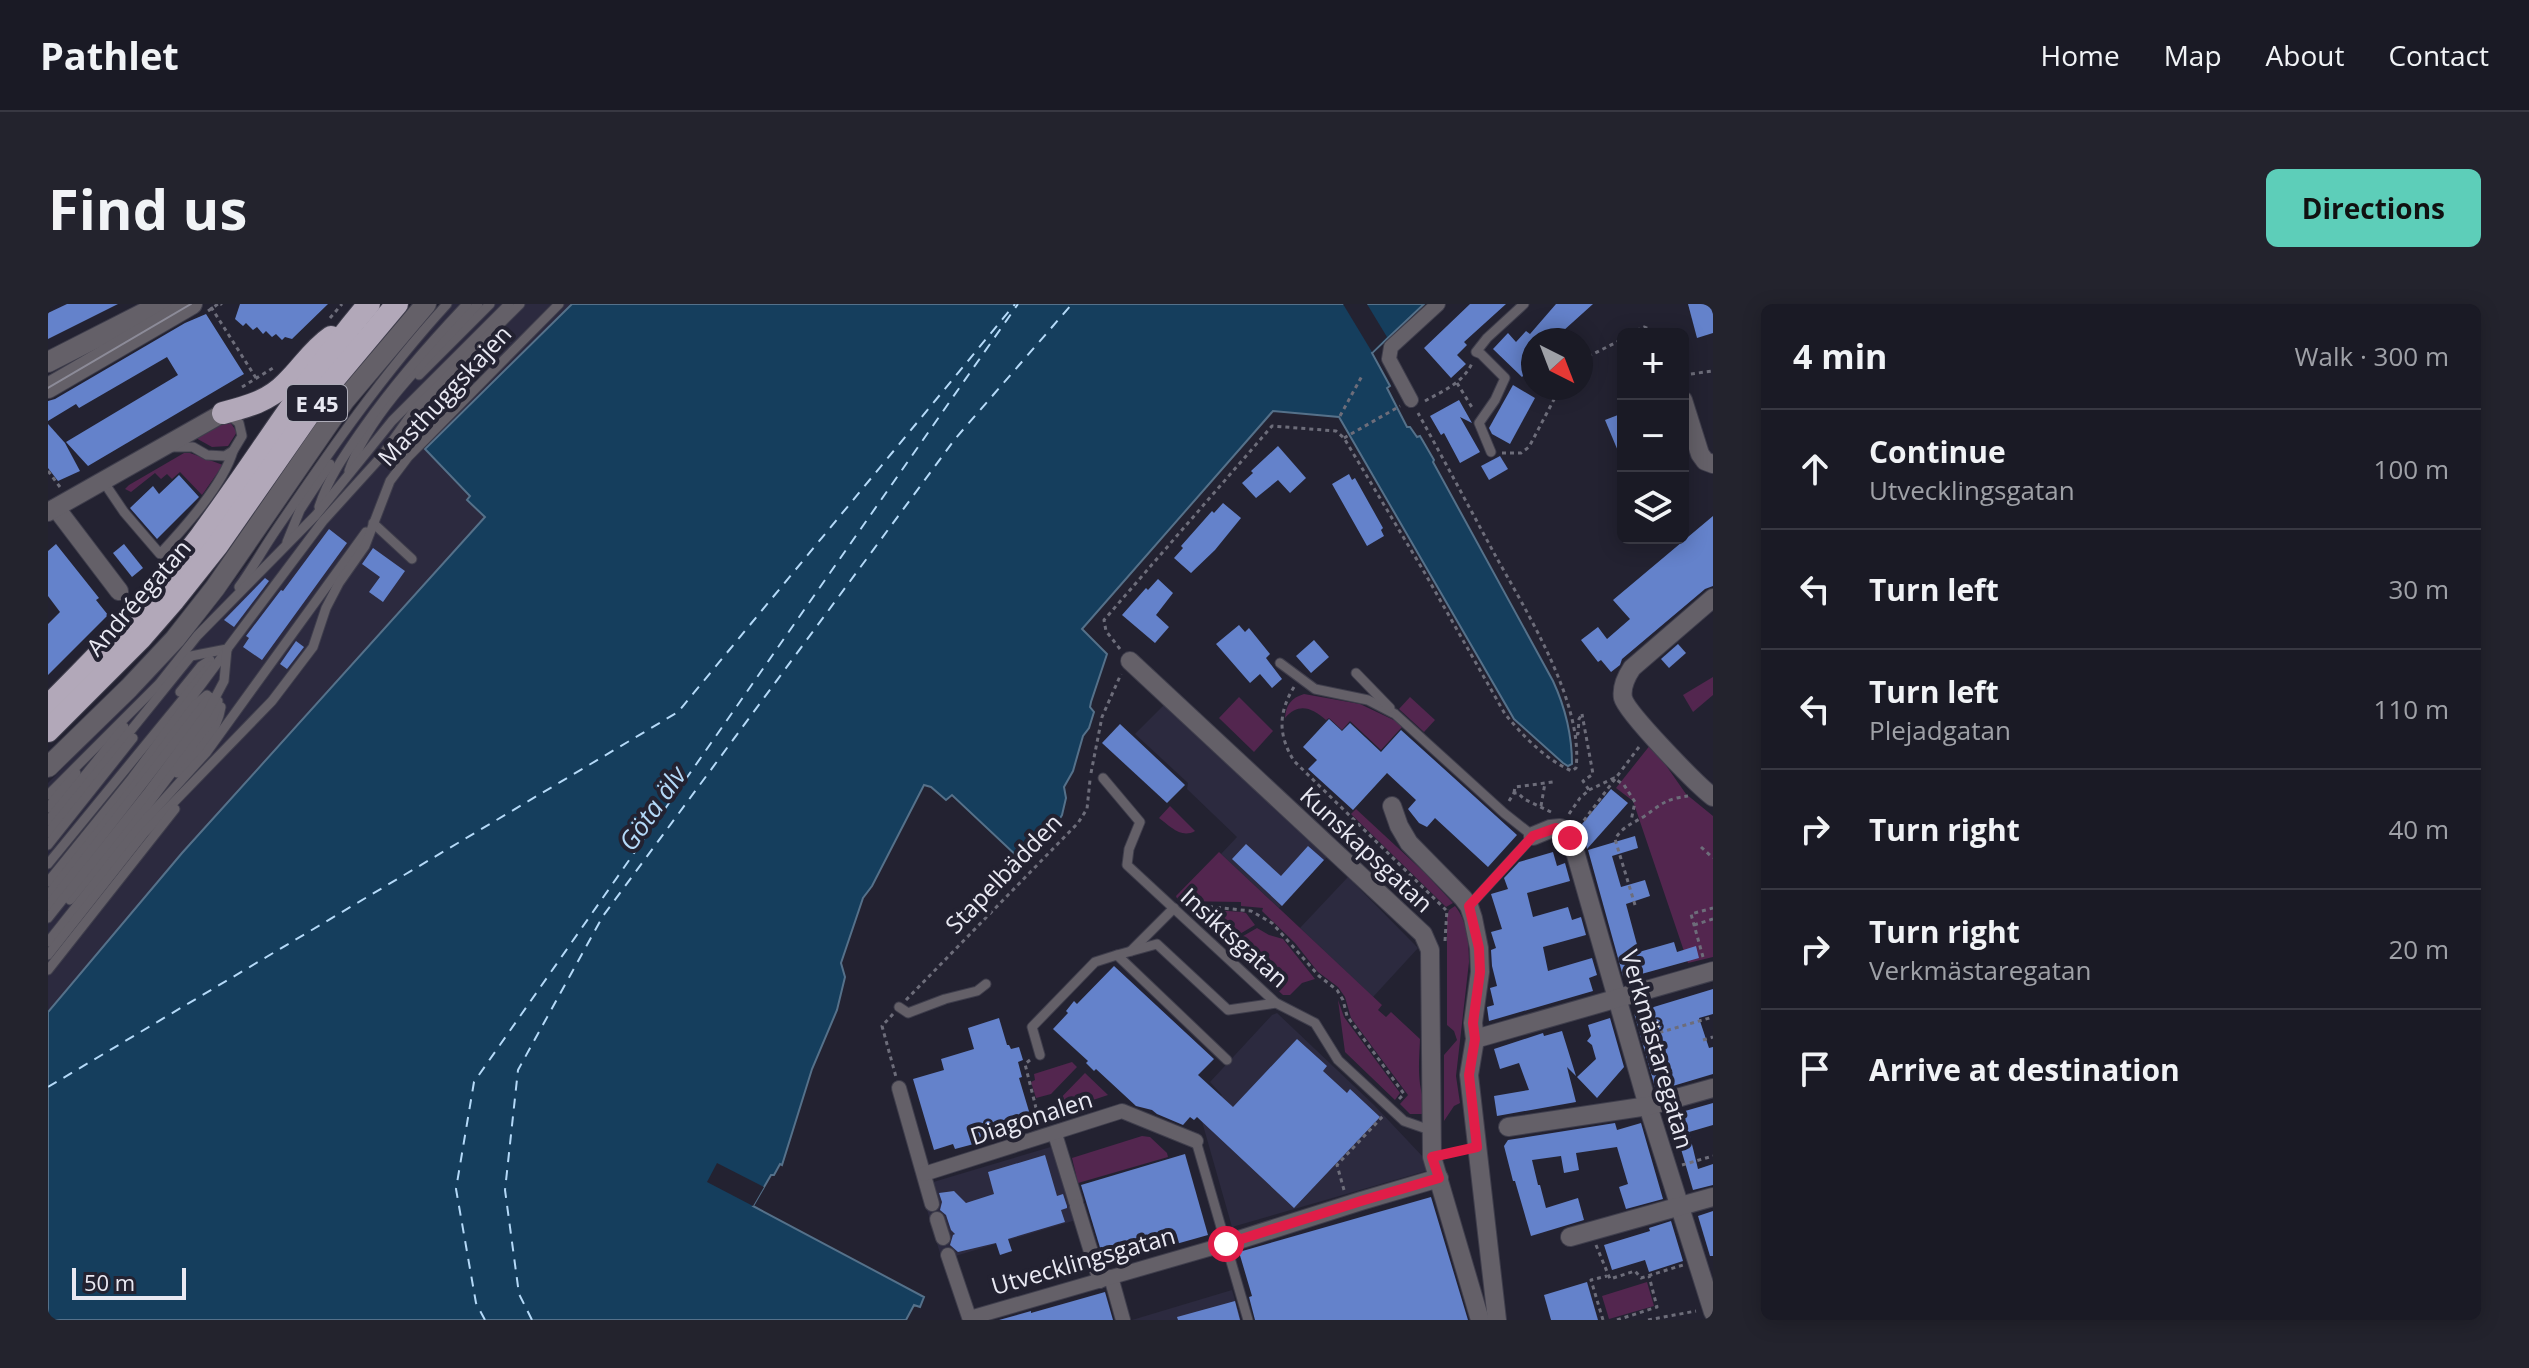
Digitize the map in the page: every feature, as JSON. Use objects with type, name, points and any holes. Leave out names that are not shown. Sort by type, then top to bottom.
[{"type":"highway","name":"E 45","points":[[251,482],[397,304]]},
{"type":"highway","name":"E 45","points":[[251,482],[309,381],[363,311]]},
{"type":"highway","points":[[223,413],[263,400],[285,384],[316,347],[363,311]]},
{"type":"highway","name":"Andréegatan","points":[[48,706],[142,608],[199,538],[251,482]]},
{"type":"highway","name":"Andréegatan","points":[[48,731],[140,639],[174,600],[217,546],[251,482]]},
{"type":"street","points":[[48,362],[162,304]]},
{"type":"street","points":[[48,767],[175,639],[215,588],[344,401],[426,304]]},
{"type":"street","points":[[1409,404],[1389,359],[1391,347],[1438,304]]},
{"type":"street","points":[[48,388],[204,306]]},
{"type":"street","points":[[119,591],[52,510],[223,413]]},
{"type":"street","points":[[1689,419],[1700,454],[1705,461],[1713,464]]},
{"type":"street","points":[[1705,790],[1632,714],[1623,694],[1624,682],[1644,657],[1713,598]]},
{"type":"street","name":"Kunskapsgatan","points":[[1130,661],[1423,934],[1430,950],[1432,1157],[1480,1320]]},
{"type":"street","points":[[1392,806],[1409,843],[1469,906],[1479,948],[1480,972],[1473,1023],[1475,1039],[1469,1075],[1497,1320]]},
{"type":"street","name":"Verkmästaregatan","points":[[1533,836],[1560,828],[1572,841],[1648,1106],[1712,1309]]},
{"type":"street","points":[[1475,1039],[1710,972]]},
{"type":"street","points":[[899,1088],[943,1238]]},
{"type":"street","points":[[1508,1127],[1648,1106],[1713,1088]]},
{"type":"street","name":"Diagonalen","points":[[924,1174],[1122,1111],[1196,1141]]},
{"type":"street","points":[[1055,1134],[1076,1204],[1123,1320]]},
{"type":"street","name":"Utvecklingsgatan","points":[[970,1319],[1439,1178]]},
{"type":"street","points":[[1570,1237],[1713,1197]]},
{"type":"street","points":[[948,1255],[970,1319]]},
{"type":"lane","points":[[285,548],[300,510],[381,398],[413,342],[447,304]]},
{"type":"lane","points":[[316,515],[325,485],[381,398],[416,346],[455,304]]},
{"type":"lane","points":[[220,613],[381,398],[467,304]]},
{"type":"lane","points":[[397,394],[478,304]]},
{"type":"lane","points":[[381,398],[397,394],[436,361],[490,304]]},
{"type":"lane","points":[[48,821],[197,636],[316,515],[403,409],[509,304]]},
{"type":"lane","points":[[48,833],[200,665],[227,649],[335,506],[381,457],[415,409],[520,304]]},
{"type":"lane","name":"Masthuggskajen","points":[[373,523],[390,481],[408,457],[559,304]]},
{"type":"lane","points":[[1491,452],[1479,423],[1505,381],[1504,375],[1476,352],[1524,304]]},
{"type":"lane","points":[[381,398],[403,409],[415,409]]},
{"type":"lane","points":[[347,479],[381,398]]},
{"type":"lane","points":[[157,450],[183,445],[217,457],[225,456],[240,443],[241,428],[234,418],[223,413]]},
{"type":"lane","points":[[103,481],[124,512],[160,554],[203,503],[230,462],[233,451]]},
{"type":"lane","points":[[373,523],[412,559]]},
{"type":"lane","points":[[48,955],[145,832],[272,701],[313,647],[326,608],[365,546],[373,523]]},
{"type":"lane","points":[[48,942],[140,826],[206,753],[373,523]]},
{"type":"lane","points":[[48,845],[200,665],[227,649]]},
{"type":"lane","points":[[48,928],[155,795],[224,681],[227,649]]},
{"type":"lane","points":[[1280,663],[1315,689],[1368,700],[1395,714]]},
{"type":"lane","points":[[48,858],[200,665]]},
{"type":"lane","points":[[48,864],[200,665]]},
{"type":"lane","points":[[48,882],[132,778],[200,665]]},
{"type":"lane","points":[[1356,673],[1395,714],[1533,836],[1469,906]]},
{"type":"lane","points":[[48,918],[207,713],[224,681]]},
{"type":"lane","points":[[48,795],[159,684]]},
{"type":"lane","points":[[48,895],[137,783],[207,713]]},
{"type":"lane","points":[[48,906],[207,713]]},
{"type":"lane","points":[[48,808],[101,743]]},
{"type":"lane","points":[[48,970],[204,771]]},
{"type":"lane","name":"Insiktsgatan","points":[[1103,778],[1140,822],[1129,849],[1127,865],[1276,1003],[1315,1023],[1338,1060],[1404,1121],[1430,1130]]},
{"type":"lane","points":[[1130,952],[1174,908]]},
{"type":"lane","points":[[1040,1055],[1032,1027],[1095,962],[1157,944],[1228,1010],[1276,1003]]},
{"type":"lane","points":[[1117,955],[1227,1060]]},
{"type":"lane","points":[[899,1007],[908,1013],[977,991],[986,984]]},
{"type":"lane","points":[[1196,1141],[1248,1320]]},
{"type":"path","points":[[220,304],[204,306],[256,378]]},
{"type":"path","points":[[1593,354],[1617,342]]},
{"type":"path","points":[[1344,438],[1457,383],[1468,372],[1476,352]]},
{"type":"path","points":[[1689,374],[1713,371]]},
{"type":"path","points":[[1340,416],[1363,374]]},
{"type":"path","points":[[1457,383],[1481,417]]},
{"type":"path","points":[[1491,452],[1521,453],[1529,447],[1554,400]]},
{"type":"path","points":[[1130,661],[1106,631],[1104,620],[1272,426],[1336,431],[1344,438],[1423,570],[1505,714],[1520,733],[1553,761],[1572,771],[1576,768],[1579,748],[1569,704],[1529,617],[1409,404]]},
{"type":"path","points":[[48,471],[62,490]]},
{"type":"path","name":"Stapelbädden","points":[[899,1088],[882,1026],[1078,823],[1087,809],[1102,717],[1122,670],[1130,661]]},
{"type":"path","points":[[1299,679],[1289,696],[1281,722],[1283,741],[1290,753],[1301,769],[1446,910]]},
{"type":"path","points":[[1576,734],[1582,714],[1593,774],[1583,781],[1589,790]]},
{"type":"path","points":[[1572,823],[1579,828],[1650,733]]},
{"type":"path","points":[[1565,819],[1589,790],[1614,778]]},
{"type":"path","points":[[1614,778],[1624,785],[1635,802],[1631,821]]},
{"type":"path","points":[[1504,813],[1515,787],[1553,782]]},
{"type":"path","points":[[1541,806],[1545,783]]},
{"type":"path","points":[[1635,905],[1615,839],[1631,821],[1645,816],[1666,800],[1705,790]]},
{"type":"path","points":[[1514,793],[1552,812]]},
{"type":"path","points":[[1701,847],[1713,858]]},
{"type":"path","points":[[1710,972],[1691,914],[1713,908]]},
{"type":"path","points":[[1694,925],[1713,919]]},
{"type":"path","points":[[1630,1041],[1713,1017]]},
{"type":"path","points":[[1703,1040],[1713,1037]]},
{"type":"path","points":[[1040,1055],[1025,1064],[1036,1108],[1055,1134]]},
{"type":"path","points":[[1432,1157],[1477,1147]]},
{"type":"path","points":[[1668,1169],[1713,1156]]},
{"type":"path","points":[[1592,1231],[1607,1276]]},
{"type":"path","points":[[1603,1320],[1591,1280],[1607,1276],[1610,1279],[1635,1271],[1641,1278],[1690,1263]]},
{"type":"path","points":[[1617,1320],[1657,1307],[1649,1276]]},
{"type":"path","points":[[1648,1320],[1712,1309]]},
{"type":"shaded area","points":[[443,304],[572,304],[425,449],[471,496],[468,500],[485,517],[182,853],[48,1012],[48,783],[191,638]]},
{"type":"shaded area","points":[[223,421],[230,422],[237,432],[228,446],[212,447],[194,437]]},
{"type":"shaded area","points":[[184,453],[223,465],[202,495],[180,472],[172,479],[167,474],[161,479],[155,473],[131,492],[125,489],[129,485]]},
{"type":"shaded area","points":[[1713,677],[1713,695],[1693,712],[1683,695]]},
{"type":"shaded area","points":[[1304,694],[1360,704],[1400,723],[1402,727],[1381,750],[1350,721],[1342,730],[1329,718],[1326,720],[1306,708],[1295,710],[1285,718],[1290,703]]},
{"type":"shaded area","points":[[1239,697],[1273,731],[1254,752],[1219,718]]},
{"type":"shaded area","points":[[1410,697],[1435,720],[1424,732],[1399,709]]},
{"type":"shaded area","points":[[1165,704],[1327,857],[1279,908],[1221,854],[1237,837],[1187,789],[1188,783],[1135,734]]},
{"type":"shaded area","points":[[1651,744],[1686,794],[1713,816],[1713,957],[1688,963],[1633,801],[1616,788]]},
{"type":"shaded area","points":[[1170,806],[1195,831],[1180,833],[1159,818]]},
{"type":"shaded area","points":[[1356,809],[1453,903],[1446,907],[1351,814]]},
{"type":"shaded area","points":[[1219,852],[1382,1005],[1378,1010],[1386,1017],[1391,1012],[1420,1039],[1420,1085],[1429,1112],[1410,1114],[1400,1104],[1408,1095],[1351,1018],[1345,997],[1338,987],[1318,972],[1295,943],[1262,911],[1263,908],[1241,906],[1241,902],[1178,901],[1176,896]]},
{"type":"shaded area","points":[[1348,877],[1418,948],[1373,997],[1300,928]]},
{"type":"shaded area","points":[[1455,906],[1465,925],[1469,962],[1456,1076],[1460,1103],[1454,1106],[1444,1121],[1444,1055],[1457,1040],[1454,1031],[1447,1025],[1447,916]]},
{"type":"shaded area","points":[[1186,908],[1242,912],[1255,925],[1226,945]]},
{"type":"shaded area","points":[[1257,928],[1283,939],[1315,979],[1302,983],[1290,995],[1283,995],[1270,983],[1263,964],[1238,939]]},
{"type":"shaded area","points":[[1338,1000],[1344,1017],[1400,1093],[1395,1100],[1345,1052]]},
{"type":"shaded area","points":[[1277,1013],[1374,1105],[1424,1158],[1426,1171],[1232,1227],[1201,1118],[1222,1095],[1210,1082]]},
{"type":"shaded area","points":[[1072,1062],[1077,1067],[1051,1094],[1036,1098],[1031,1082],[1035,1080],[1034,1074]]},
{"type":"shaded area","points":[[1085,1073],[1108,1095],[1054,1113],[1050,1109]]},
{"type":"shaded area","points":[[1142,1136],[1150,1137],[1168,1157],[1078,1183],[1072,1158]]},
{"type":"shaded area","points":[[1054,1146],[1076,1220],[942,1260],[920,1186]]},
{"type":"shaded area","points":[[1647,1282],[1654,1306],[1609,1319],[1602,1296]]},
{"type":"shaded area","points":[[1232,1290],[1241,1320],[1132,1320]]},
{"type":"water","name":"Göta älv","points":[[572,304],[1424,304],[1372,353],[1407,427],[1417,437],[1420,436],[1434,460],[1553,681],[1567,721],[1572,764],[1568,766],[1563,763],[1514,719],[1339,417],[1273,411],[1082,629],[1107,654],[1091,702],[1094,712],[1073,771],[1064,787],[1066,798],[1062,815],[1054,828],[1029,854],[1025,852],[1019,858],[952,795],[946,800],[924,785],[863,898],[841,963],[845,977],[837,1010],[812,1069],[782,1165],[771,1175],[753,1206],[924,1297],[920,1307],[914,1305],[906,1320],[48,1320],[48,1012],[182,853],[485,517],[467,500],[470,496],[425,449]]},
{"type":"pier","points":[[1343,304],[1367,304],[1387,337],[1372,352]]},
{"type":"pier","points":[[717,1163],[764,1187],[753,1206],[707,1182]]},
{"type":"building","points":[[67,304],[118,304],[48,339],[48,313]]},
{"type":"building","points":[[240,304],[328,304],[292,339],[285,337],[282,340],[276,334],[272,337],[266,331],[263,334],[257,327],[253,330],[246,323],[243,326],[235,319]]},
{"type":"building","points":[[1470,304],[1506,304],[1464,342],[1467,345],[1457,355],[1466,364],[1451,378],[1424,348]]},
{"type":"building","points":[[1556,304],[1593,304],[1566,328],[1535,328]]},
{"type":"building","points":[[1688,304],[1713,304],[1713,333],[1697,338]]},
{"type":"building","points":[[206,314],[244,374],[88,466],[66,442],[178,375],[167,357],[79,408],[76,404],[48,421],[48,401]]},
{"type":"building","points":[[1508,333],[1516,342],[1521,336],[1521,376],[1493,349]]},
{"type":"building","points":[[1513,385],[1521,390],[1521,400],[1534,400],[1510,444],[1492,434],[1489,428]]},
{"type":"building","points":[[1459,400],[1472,423],[1460,417],[1480,452],[1460,463],[1444,433],[1441,435],[1430,416]]},
{"type":"building","points":[[1617,415],[1617,449],[1605,420]]},
{"type":"building","points":[[48,424],[65,443],[80,471],[58,481],[48,468]]},
{"type":"building","points":[[1278,446],[1306,478],[1290,493],[1278,480],[1256,498],[1242,483]]},
{"type":"building","points":[[1500,456],[1508,469],[1489,480],[1481,466]]},
{"type":"building","points":[[1349,474],[1352,480],[1355,478],[1383,528],[1384,536],[1367,546],[1332,484]]},
{"type":"building","points":[[179,475],[199,497],[157,539],[130,508],[153,486],[159,494]]},
{"type":"building","points":[[1223,503],[1241,518],[1191,573],[1174,558],[1212,511],[1214,513]]},
{"type":"building","points":[[1713,516],[1713,586],[1705,589],[1622,659],[1611,672],[1601,660],[1598,662],[1581,640],[1598,627],[1607,639],[1630,619],[1613,600],[1680,544],[1689,544],[1689,536]]},
{"type":"building","points":[[329,529],[347,543],[262,660],[243,647],[249,638],[246,636]]},
{"type":"building","points":[[56,544],[99,598],[96,600],[108,615],[48,675],[48,624],[60,612],[48,596],[48,551]]},
{"type":"building","points":[[124,544],[143,568],[132,577],[113,553]]},
{"type":"building","points":[[373,548],[405,571],[383,602],[369,592],[380,577],[362,564]]},
{"type":"building","points":[[265,578],[269,581],[234,627],[224,620]]},
{"type":"building","points":[[1158,579],[1173,593],[1156,615],[1169,627],[1155,643],[1122,615]]},
{"type":"building","points":[[1239,625],[1245,632],[1249,628],[1270,654],[1266,658],[1282,679],[1272,688],[1260,674],[1250,683],[1216,644]]},
{"type":"building","points":[[1314,640],[1329,657],[1311,673],[1296,656]]},
{"type":"building","points":[[296,641],[304,647],[287,669],[280,664]]},
{"type":"building","points":[[1678,644],[1686,653],[1669,668],[1661,659]]},
{"type":"building","points":[[1329,719],[1342,731],[1350,723],[1381,752],[1401,730],[1517,835],[1488,867],[1435,818],[1427,827],[1419,823],[1408,809],[1416,800],[1387,773],[1353,810],[1308,769],[1317,760],[1303,747]]},
{"type":"building","points":[[1120,724],[1185,785],[1167,803],[1102,743]]},
{"type":"building","points":[[1611,789],[1628,803],[1587,849],[1582,824]]},
{"type":"building","points":[[1635,836],[1638,848],[1612,856],[1621,887],[1645,880],[1650,896],[1626,904],[1639,952],[1674,942],[1677,952],[1696,946],[1699,958],[1627,978],[1623,976],[1588,850]]},
{"type":"building","points":[[1246,844],[1281,876],[1308,846],[1324,860],[1282,906],[1232,859]]},
{"type":"building","points":[[1553,852],[1557,866],[1565,863],[1570,881],[1527,893],[1533,917],[1568,907],[1572,920],[1581,917],[1586,935],[1543,947],[1548,971],[1592,958],[1597,975],[1589,978],[1593,991],[1489,1021],[1487,1007],[1494,1005],[1490,988],[1497,986],[1491,950],[1496,948],[1491,932],[1502,929],[1491,894],[1508,889],[1504,878],[1519,862]]},
{"type":"building","points":[[1114,966],[1214,1059],[1198,1075],[1233,1107],[1297,1039],[1327,1066],[1323,1071],[1347,1093],[1350,1089],[1380,1117],[1294,1208],[1197,1117],[1194,1120],[1190,1117],[1183,1125],[1136,1106],[1096,1069],[1094,1071],[1086,1063],[1088,1061],[1053,1029],[1074,1001],[1077,1004]]},
{"type":"building","points":[[1713,989],[1713,1014],[1699,1018],[1709,1048],[1713,1047],[1713,1074],[1656,1091],[1634,1013]]},
{"type":"building","points":[[999,1018],[1007,1045],[1011,1049],[1019,1047],[1023,1060],[1018,1062],[1022,1077],[1019,1078],[1034,1128],[955,1149],[953,1144],[934,1150],[913,1079],[944,1070],[941,1059],[974,1049],[968,1028]]},
{"type":"building","points":[[1610,1018],[1624,1067],[1597,1098],[1577,1077],[1596,1059],[1592,1045],[1587,1041],[1591,1036],[1588,1025]]},
{"type":"building","points":[[1562,1031],[1576,1076],[1567,1067],[1576,1102],[1497,1116],[1494,1096],[1529,1090],[1519,1063],[1500,1069],[1494,1049],[1543,1033],[1544,1036]]},
{"type":"building","points":[[1713,1103],[1713,1125],[1689,1132],[1698,1169],[1713,1164],[1713,1185],[1693,1190],[1671,1115]]},
{"type":"building","points":[[1615,1123],[1617,1130],[1641,1123],[1663,1199],[1626,1209],[1619,1187],[1628,1184],[1617,1147],[1576,1153],[1579,1170],[1564,1173],[1561,1156],[1532,1160],[1546,1208],[1578,1198],[1584,1220],[1531,1236],[1504,1146],[1508,1140]]},
{"type":"building","points":[[1185,1154],[1208,1235],[1105,1264],[1081,1185]]},
{"type":"building","points":[[1045,1155],[1057,1196],[1063,1194],[1067,1206],[1061,1210],[1065,1222],[1008,1239],[1012,1251],[1000,1255],[996,1243],[958,1252],[950,1245],[955,1234],[946,1215],[940,1210],[942,1202],[939,1193],[954,1191],[966,1203],[994,1194],[988,1172]]},
{"type":"building","points":[[1431,1197],[1468,1320],[1255,1320],[1249,1297],[1252,1296],[1239,1252]]},
{"type":"building","points":[[1713,1211],[1713,1256],[1710,1256],[1698,1216]]},
{"type":"building","points":[[1671,1221],[1683,1261],[1649,1272],[1645,1260],[1612,1270],[1604,1245]]},
{"type":"building","points":[[1587,1282],[1598,1320],[1551,1320],[1544,1295]]},
{"type":"building","points":[[1105,1292],[1113,1320],[999,1320],[1031,1313]]},
{"type":"building","points":[[1235,1301],[1240,1320],[1178,1320],[1177,1317]]},
{"type":"ferry route","points":[[48,1087],[678,712],[1015,304]]},
{"type":"ferry route","points":[[485,1320],[476,1303],[456,1189],[474,1082],[1018,304]]},
{"type":"ferry route","points":[[532,1320],[519,1294],[505,1190],[518,1070],[603,916],[955,439],[1072,304]]},
{"type":"tram line","points":[[48,388],[191,304]]},
{"type":"route","points":[[1226,1244],[1439,1178],[1432,1157],[1477,1147],[1469,1075],[1480,972],[1479,948],[1469,906],[1533,836],[1560,828],[1570,838]]}]
